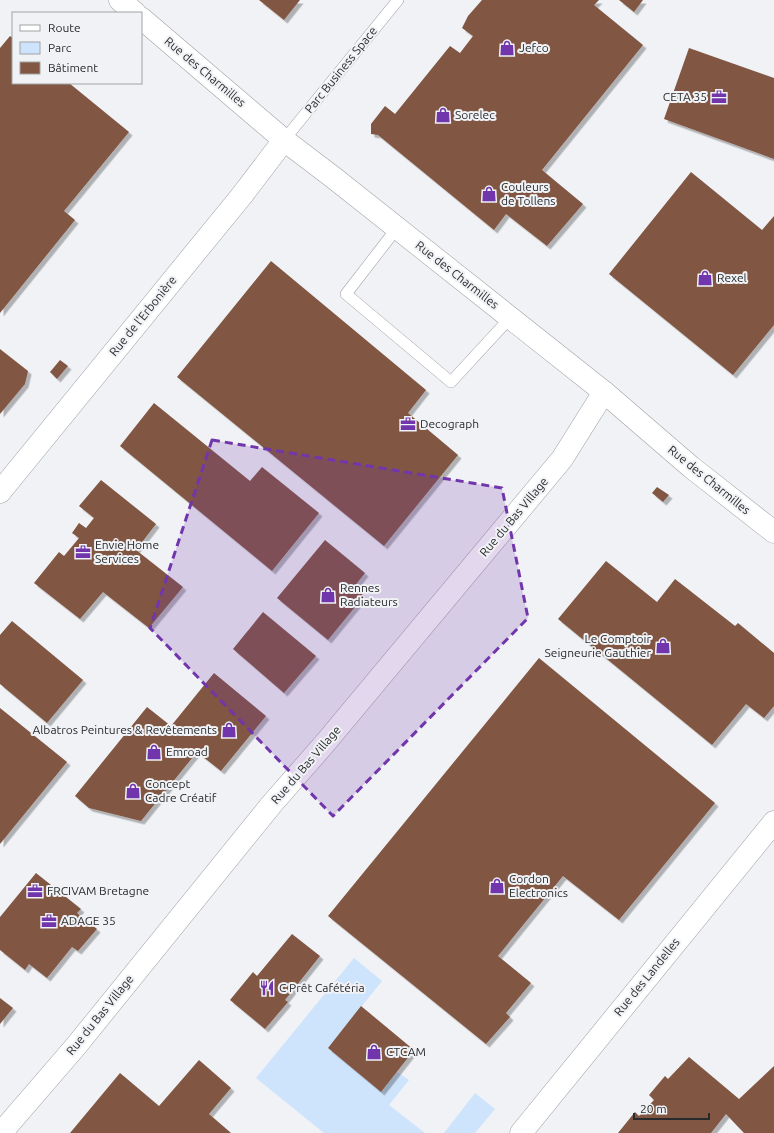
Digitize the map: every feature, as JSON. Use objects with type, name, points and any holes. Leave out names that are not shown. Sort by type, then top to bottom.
[{"type":"street","points":[[120,0],[134,12]]},
{"type":"street","name":"Rue des Charmilles","points":[[142,19],[284,140],[604,392],[691,466],[774,532]]},
{"type":"street","name":"Rue de l'Erbonière","points":[[0,492],[243,194],[284,140]]},
{"type":"street","name":"Rue du Bas Village","points":[[1,1133],[76,1046],[271,805],[326,742],[562,459],[604,392]]},
{"type":"street","name":"Rue des Landelles","points":[[520,1133],[774,822]]},
{"type":"lane","name":"Parc Business Space","points":[[284,140],[398,0]]},
{"type":"lane","points":[[397,228],[346,294],[451,382],[510,318]]},
{"type":"highlighted area","points":[[212,440],[502,488],[528,618],[333,816],[150,628]]},
{"type":"green space","points":[[354,958],[382,981],[328,1048],[381,1091],[397,1072],[409,1080],[389,1105],[425,1133],[324,1133],[256,1078]]},
{"type":"green space","points":[[475,1093],[495,1109],[475,1133],[444,1133]]},
{"type":"building","points":[[259,0],[300,0],[284,20]]},
{"type":"building","points":[[482,0],[599,0],[594,5],[643,45],[542,170],[583,204],[547,246],[506,214],[494,230],[378,135],[371,134],[371,124],[385,106],[395,114],[450,46],[460,53],[473,36],[462,28],[468,16]]},
{"type":"building","points":[[619,0],[643,0],[634,12]]},
{"type":"building","points":[[10,36],[12,37],[12,84],[70,84],[129,132],[64,211],[75,220],[0,313],[0,48]]},
{"type":"building","points":[[689,48],[774,78],[774,159],[664,119]]},
{"type":"building","points":[[691,172],[762,230],[774,216],[774,325],[733,375],[609,274]]},
{"type":"building","points":[[271,261],[426,390],[408,413],[458,455],[384,546],[177,377]]},
{"type":"building","points":[[0,349],[28,371],[25,384],[0,414]]},
{"type":"building","points":[[60,360],[68,366],[57,379],[50,372]]},
{"type":"building","points":[[154,403],[250,481],[262,467],[319,513],[272,571],[120,446]]},
{"type":"building","points":[[101,480],[156,524],[136,550],[183,587],[149,628],[103,592],[80,619],[34,583],[59,552],[64,556],[79,538],[72,533],[79,523],[86,528],[94,518],[79,506]]},
{"type":"building","points":[[657,487],[669,495],[663,502],[652,493]]},
{"type":"building","points":[[325,540],[365,573],[354,587],[364,596],[328,640],[277,598]]},
{"type":"building","points":[[606,561],[657,602],[675,579],[735,626],[738,623],[774,653],[774,706],[764,718],[746,704],[712,745],[558,619]]},
{"type":"building","points":[[263,612],[316,656],[284,693],[233,649]]},
{"type":"building","points":[[12,621],[83,680],[47,723],[0,684],[0,635]]},
{"type":"building","points":[[539,658],[715,803],[619,920],[563,876],[498,956],[531,983],[506,1013],[510,1017],[486,1044],[328,916]]},
{"type":"building","points":[[214,673],[266,716],[221,771],[197,752],[141,821],[89,808],[75,796],[147,707],[171,726]]},
{"type":"building","points":[[0,708],[67,762],[0,844]]},
{"type":"building","points":[[36,873],[81,909],[77,913],[97,929],[78,951],[72,947],[47,978],[29,964],[25,970],[0,950],[0,917]]},
{"type":"building","name":"C Prêt Cafétéria","points":[[292,934],[320,956],[285,1000],[288,1002],[265,1029],[230,1000],[253,972],[257,976]]},
{"type":"building","points":[[0,998],[13,1008],[0,1024]]},
{"type":"building","points":[[361,1006],[414,1050],[381,1092],[328,1048]]},
{"type":"building","points":[[689,1057],[739,1099],[774,1066],[774,1133],[744,1133],[726,1114],[711,1133],[618,1133],[635,1112],[639,1116],[654,1100],[649,1095],[665,1076],[668,1079]]},
{"type":"building","points":[[199,1060],[231,1088],[209,1114],[231,1133],[70,1133],[120,1073],[159,1106]]},
{"type":"place","name":"Jefco","points":[[507,48]]},
{"type":"place","name":"CETA 35","points":[[719,97]]},
{"type":"place","name":"Sorelec","points":[[443,115]]},
{"type":"place","name":"Couleurs de Tollens","points":[[489,194]]},
{"type":"place","name":"Rexel","points":[[705,278]]},
{"type":"place","name":"Decograph","points":[[408,424]]},
{"type":"place","name":"Envie Home Services","points":[[83,552]]},
{"type":"place","name":"Rennes Radiateurs","points":[[328,595]]},
{"type":"place","name":"Le Comptoir Seigneurie Gauthier","points":[[663,646]]},
{"type":"place","name":"Albatros Peintures & Revêtements","points":[[229,730]]},
{"type":"place","name":"Emroad","points":[[154,752]]},
{"type":"place","name":"Concept Cadre Créatif","points":[[133,791]]},
{"type":"place","name":"Cordon Electronics","points":[[497,886]]},
{"type":"place","name":"FRCIVAM Bretagne","points":[[35,891]]},
{"type":"place","name":"ADAGE 35","points":[[49,921]]},
{"type":"place","name":"C Prêt Cafétéria","points":[[267,988]]},
{"type":"place","name":"CTCAM","points":[[374,1052]]}]
